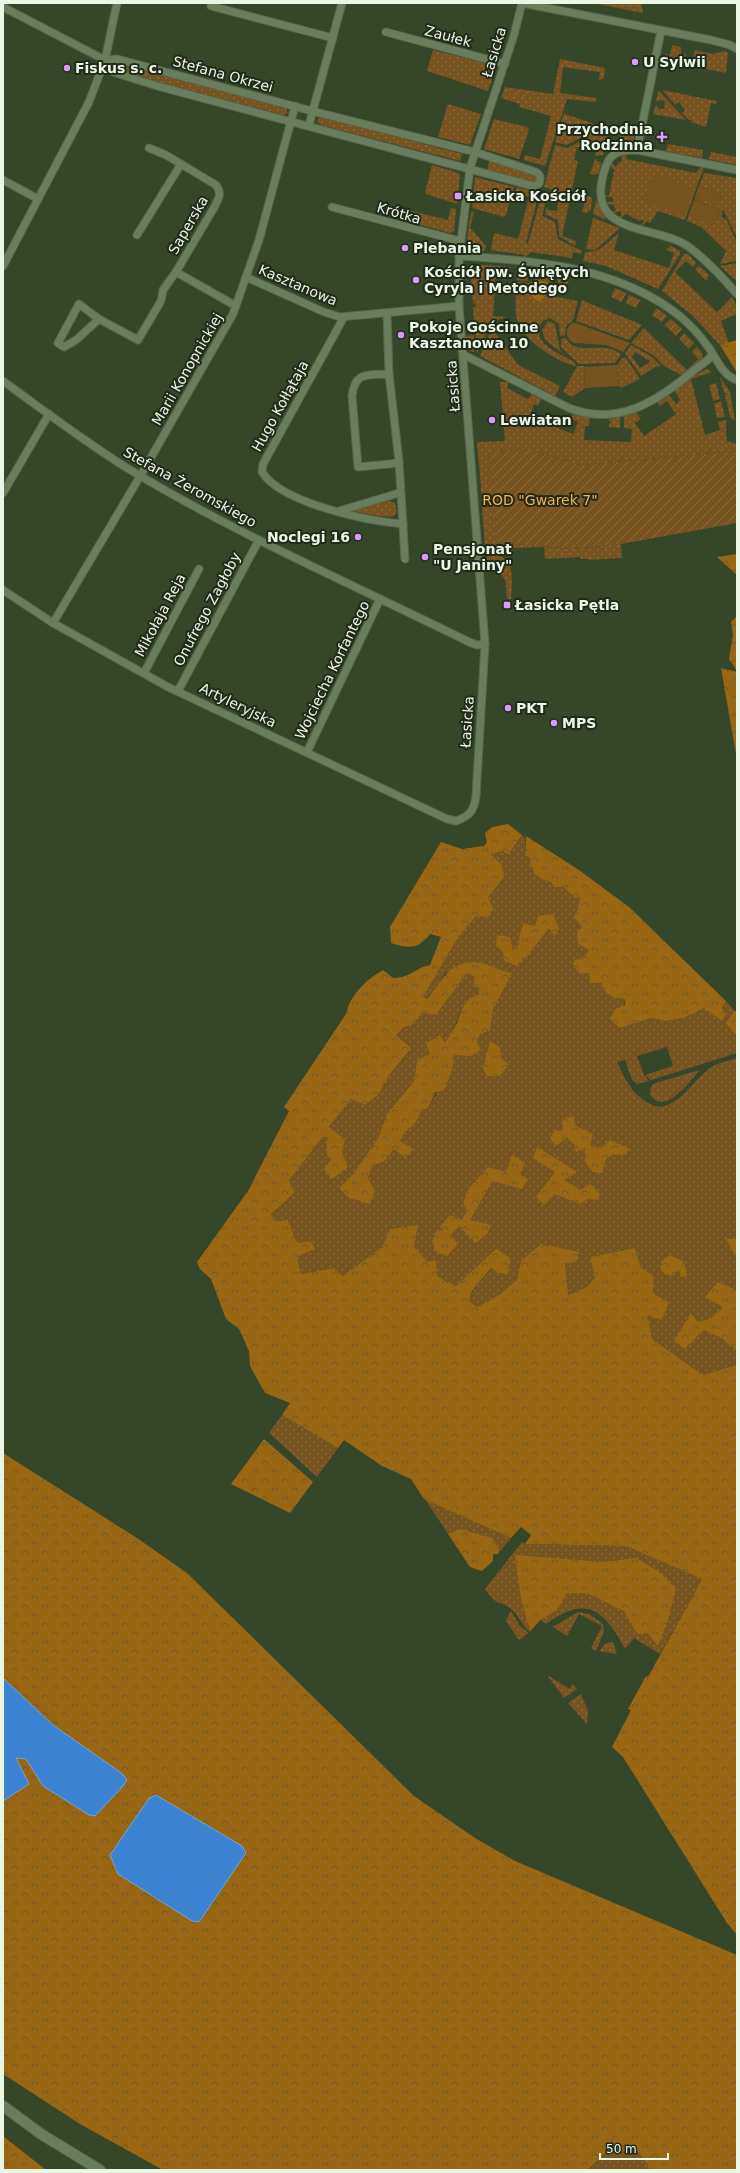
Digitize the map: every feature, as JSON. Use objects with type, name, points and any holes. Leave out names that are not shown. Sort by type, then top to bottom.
[{"type":"main road","points":[[3,2106],[41,2134],[100,2170]]},
{"type":"street","points":[[3,266],[83,114],[100,76],[105,60],[117,3]]},
{"type":"street","points":[[212,3],[211,6],[333,38]]},
{"type":"street","points":[[309,125],[342,3]]},
{"type":"street","points":[[522,3],[724,43],[737,49]]},
{"type":"street","name":"Łasicka","points":[[470,814],[474,809],[476,796],[486,644],[459,306],[459,256],[470,168],[505,64],[522,3]]},
{"type":"street","points":[[3,7],[105,60]]},
{"type":"street","points":[[638,150],[661,31]]},
{"type":"street","name":"Zaułek","points":[[386,32],[505,64]]},
{"type":"street","name":"Stefana Okrzei","points":[[117,59],[295,106],[312,112],[475,152],[536,172],[541,179],[539,184],[533,186],[309,125],[157,86],[113,72],[105,60],[117,59]]},
{"type":"street","name":"Marii Konopnickiej","points":[[53,623],[219,342],[236,306],[265,220],[295,106]]},
{"type":"street","name":"Saperska","points":[[99,319],[76,340],[64,347],[58,343],[79,304],[99,319],[138,340],[161,301],[164,290],[219,197],[220,190],[216,185],[181,164],[149,148]]},
{"type":"street","points":[[737,170],[638,150],[615,153],[608,160],[601,193],[602,201],[610,216],[626,225],[688,247],[737,294]]},
{"type":"street","points":[[137,235],[181,164]]},
{"type":"street","points":[[3,180],[38,199]]},
{"type":"street","name":"Krótka","points":[[332,207],[460,242]]},
{"type":"street","points":[[459,256],[549,264],[594,274],[624,284],[653,298],[681,318],[699,335],[723,370],[737,380]]},
{"type":"street","name":"Saperska","points":[[176,272],[236,306]]},
{"type":"street","name":"Kasztanowa","points":[[246,277],[324,312],[344,317],[459,306]]},
{"type":"street","points":[[387,314],[389,374],[399,462],[399,493],[405,559]]},
{"type":"street","name":"Hugo Kołłątaja","points":[[344,317],[263,464],[262,472],[267,480],[277,487],[325,510],[339,511],[358,518],[403,524]]},
{"type":"street","points":[[464,355],[569,408],[584,413],[602,414],[623,413],[644,405],[672,388],[713,355]]},
{"type":"street","points":[[389,374],[361,376],[356,380],[354,385],[352,396],[358,467],[399,462]]},
{"type":"street","name":"Stefana Żeromskiego","points":[[3,381],[141,476],[258,540],[469,642],[477,645],[486,644]]},
{"type":"street","points":[[3,493],[49,414]]},
{"type":"street","name":"Hugo Kołłątaja","points":[[339,511],[399,493]]},
{"type":"street","name":"Onufrego Zagłoby","points":[[178,691],[258,540]]},
{"type":"street","name":"Mikołaja Reja","points":[[144,673],[199,569]]},
{"type":"street","name":"Artyleryjska","points":[[3,590],[53,623],[178,691],[447,819],[456,821],[470,814]]},
{"type":"street","name":"Wojciecha Korfantego","points":[[307,752],[380,599]]},
{"type":"green space","points":[[593,3],[641,3],[643,13]]},
{"type":"green space","points":[[672,45],[681,47],[681,54],[686,54],[684,64],[664,60],[665,54],[670,55]]},
{"type":"green space","points":[[433,50],[489,64],[496,68],[488,91],[427,71]]},
{"type":"green space","points":[[695,50],[712,54],[725,51],[728,53],[726,73],[692,66]]},
{"type":"green space","points":[[560,59],[605,68],[604,78],[599,81],[600,72],[563,67],[560,93],[596,98],[596,102],[567,99],[545,166],[524,160],[525,155],[540,159],[551,116],[519,107],[520,104],[501,98],[505,87],[553,94]]},
{"type":"green space","points":[[123,64],[285,107],[288,113],[284,115],[120,72],[119,67]]},
{"type":"green space","points":[[510,88],[529,91],[527,99],[509,94]]},
{"type":"green space","points":[[662,90],[717,101],[716,104],[711,103],[706,127],[691,122],[692,120],[689,120],[682,113],[685,110],[679,102],[675,105]]},
{"type":"green space","points":[[658,91],[686,120],[653,114],[656,105],[659,109],[664,109],[665,101],[660,100],[656,102]]},
{"type":"green space","points":[[448,104],[481,114],[470,145],[438,137]]},
{"type":"green space","points":[[566,106],[564,114],[592,123],[608,132],[605,144],[580,138],[567,145],[555,142]]},
{"type":"green space","points":[[319,117],[462,154],[460,161],[321,125],[317,122]]},
{"type":"green space","points":[[494,119],[527,127],[529,130],[519,159],[484,149]]},
{"type":"green space","points":[[637,124],[633,142],[629,147],[627,140],[620,141],[620,134],[623,135]]},
{"type":"green space","points":[[581,141],[601,146],[604,150],[603,155],[595,156],[597,147],[583,145],[582,147],[577,147],[574,160],[578,161],[562,236],[576,241],[575,246],[559,236],[558,220],[545,214],[547,207],[548,210],[557,211],[560,192],[544,187],[555,145],[567,148]]},
{"type":"green space","points":[[668,144],[703,150],[702,158],[666,151]]},
{"type":"green space","points":[[711,152],[737,157],[737,165],[709,159]]},
{"type":"green space","points":[[621,153],[628,153],[626,159],[696,173],[701,167],[704,167],[685,220],[658,211],[650,223],[647,221],[641,227],[639,226],[644,222],[642,219],[640,221],[626,214],[620,219],[617,217],[622,215],[620,211],[613,214],[611,211],[616,211],[614,205],[607,204],[606,202],[613,202],[613,197],[608,197],[614,175],[613,173],[615,171],[609,165],[611,161],[615,167],[622,160]]},
{"type":"green space","points":[[595,159],[601,163],[599,173],[595,175],[590,174]]},
{"type":"green space","points":[[489,161],[534,174],[537,181],[535,183],[487,171]]},
{"type":"green space","points":[[432,165],[459,173],[457,204],[426,194],[425,192]]},
{"type":"green space","points":[[704,173],[737,178],[737,238],[724,211],[721,210],[723,214],[721,216],[724,219],[726,218],[737,243],[737,261],[720,264],[726,251],[701,227],[687,221],[688,216],[715,225],[720,210],[695,200],[695,197],[718,205],[722,194],[699,186]]},
{"type":"green space","points":[[654,174],[695,188],[685,216],[644,202]]},
{"type":"green space","points":[[475,177],[514,187],[506,215],[504,217],[472,208]]},
{"type":"green space","points":[[699,186],[722,194],[718,206],[695,197]]},
{"type":"green space","points":[[517,187],[539,193],[526,243],[528,243],[542,194],[546,201],[542,216],[555,222],[558,239],[582,251],[581,254],[573,252],[572,258],[531,252],[524,258],[524,255],[491,250],[494,233],[518,239],[529,197],[515,192]]},
{"type":"green space","points":[[587,195],[592,198],[591,210],[586,213],[582,212]]},
{"type":"green space","points":[[596,200],[606,218],[605,219],[593,214]]},
{"type":"green space","points":[[694,200],[720,210],[715,226],[688,216]]},
{"type":"green space","points":[[451,208],[456,209],[454,231],[450,233],[400,219],[403,209],[448,220]]},
{"type":"green space","points":[[471,212],[474,212],[470,228],[486,246],[484,252],[472,248],[467,239]]},
{"type":"green space","points":[[593,218],[620,228],[595,250],[586,249]]},
{"type":"green space","points":[[619,233],[614,250],[669,268],[674,253],[666,250],[671,246],[680,251],[680,254],[658,289],[606,266],[583,261],[585,252],[599,249]]},
{"type":"green space","points":[[684,254],[688,254],[696,263],[693,267],[686,261],[675,272],[717,312],[732,297],[737,307],[737,314],[721,321],[729,343],[720,345],[692,315],[662,291]]},
{"type":"green space","points":[[737,263],[737,281],[720,266]]},
{"type":"green space","points":[[484,265],[510,267],[510,270],[496,270],[493,316],[507,317],[491,326],[477,353],[473,307],[476,307],[475,303],[473,304],[471,280],[474,270]]},
{"type":"green space","points":[[699,266],[709,275],[706,281],[695,269]]},
{"type":"green space","points":[[518,269],[531,270],[527,281],[517,280]]},
{"type":"green space","points":[[533,269],[553,272],[552,283],[532,277]]},
{"type":"green space","points":[[563,274],[567,276],[569,280],[567,284],[563,286],[559,284],[557,280],[559,276]]},
{"type":"green space","points":[[535,279],[548,282],[546,295],[540,302],[535,301],[527,289],[528,283],[535,282]]},
{"type":"green space","points":[[517,282],[528,283],[527,289],[535,301],[540,302],[546,295],[578,301],[573,320],[566,326],[565,335],[560,336],[559,324],[550,318],[543,321],[539,329],[539,335],[542,341],[553,351],[573,361],[576,365],[575,366],[548,354],[524,332],[516,315],[516,293],[519,292],[516,291]]},
{"type":"green space","points":[[615,288],[626,293],[622,302],[611,297]]},
{"type":"green space","points":[[629,295],[640,300],[636,308],[626,303]]},
{"type":"green space","points":[[582,300],[642,325],[629,340],[576,321]]},
{"type":"green space","points":[[657,308],[667,316],[662,322],[652,315]]},
{"type":"green space","points":[[671,319],[682,329],[676,336],[665,325]]},
{"type":"green space","points":[[548,321],[555,324],[560,350],[568,357],[545,340],[542,330]]},
{"type":"green space","points":[[576,323],[630,343],[623,352],[606,345],[574,343],[569,339],[567,334],[569,325]]},
{"type":"green space","points":[[492,328],[518,365],[560,386],[555,396],[480,356]]},
{"type":"green space","points":[[644,328],[687,370],[698,359],[692,352],[697,347],[703,354],[702,358],[698,364],[682,375],[665,367],[653,355],[631,343]]},
{"type":"green space","points":[[684,333],[694,343],[689,349],[679,339]]},
{"type":"green space","points":[[474,335],[474,352],[472,352],[466,346],[463,336]]},
{"type":"green space","points":[[566,338],[570,344],[576,347],[608,348],[615,350],[621,355],[615,363],[579,364],[561,347],[561,339]]},
{"type":"green space","points":[[737,340],[737,370],[736,371],[720,345]]},
{"type":"green space","points":[[631,345],[651,356],[661,366],[655,367],[641,376],[625,353]],"holes":[[[635,352],[650,361],[640,368],[632,357]]]},
{"type":"green space","points":[[622,358],[626,358],[640,379],[621,388],[619,386],[617,365]]},
{"type":"green space","points":[[617,365],[619,386],[585,388],[584,367]]},
{"type":"green space","points":[[577,366],[584,366],[585,388],[572,397],[563,392]]},
{"type":"green space","points":[[707,369],[712,372],[691,379],[705,435],[720,430],[718,422],[726,420],[727,441],[737,444],[737,473],[733,451],[581,465],[532,450],[488,451],[492,497],[482,499],[477,442],[505,441],[500,382],[509,382],[507,388],[528,399],[532,393],[541,399],[538,406],[534,404],[530,417],[573,434],[578,422],[571,419],[573,414],[590,416],[589,426],[585,426],[584,440],[631,442],[632,429],[624,428],[624,416],[635,411],[641,419],[635,423],[644,436],[676,414],[667,401],[660,406],[657,401],[668,394],[676,404],[680,400],[674,390],[690,377]]},
{"type":"green space","points":[[720,377],[730,392],[735,421],[730,417],[725,395],[727,393],[724,393]]},
{"type":"green space","points":[[716,383],[720,399],[713,401],[709,385]]},
{"type":"green space","points":[[721,401],[725,417],[717,418],[714,404]]},
{"type":"green space","points":[[620,416],[620,428],[609,427],[609,424],[612,422],[609,421],[609,417]]},
{"type":"green space","name":"ROD \"Gwarek 7\"","points":[[532,450],[581,465],[733,451],[737,473],[737,523],[621,544],[571,549],[495,542],[488,451]]},
{"type":"green space","points":[[389,501],[395,503],[397,512],[393,517],[378,516],[353,511],[354,509]]},
{"type":"green space","points":[[482,507],[493,507],[495,542],[571,549],[621,544],[622,558],[589,560],[580,559],[580,557],[545,559],[544,547],[514,548],[510,555],[502,550],[485,547]]},
{"type":"green space","points":[[737,554],[737,575],[717,557]]},
{"type":"green space","points":[[489,555],[498,556],[509,563],[512,576],[511,599],[507,599],[506,582],[502,576],[488,567],[486,558]]},
{"type":"green space","points":[[737,616],[737,671],[729,659],[733,635],[731,622]]},
{"type":"green space","points":[[721,668],[737,672],[737,760]]},
{"type":"green space","points":[[508,824],[522,835],[508,855],[503,851],[490,854],[502,865],[504,877],[488,897],[493,909],[488,917],[476,916],[459,936],[423,997],[428,999],[449,971],[463,964],[471,962],[481,963],[512,973],[493,1009],[490,1031],[480,1034],[477,1043],[481,1050],[471,1056],[454,1055],[452,1069],[445,1089],[435,1093],[428,1108],[421,1110],[417,1120],[400,1141],[413,1149],[405,1158],[394,1149],[385,1161],[372,1167],[368,1178],[375,1192],[369,1204],[348,1197],[339,1188],[354,1173],[378,1138],[387,1114],[414,1081],[417,1060],[430,1054],[426,1043],[440,1035],[445,1043],[456,1026],[466,1002],[479,994],[479,988],[472,986],[476,977],[467,973],[436,1015],[422,1013],[414,1024],[404,1027],[396,1035],[411,1048],[390,1074],[379,1094],[365,1105],[351,1099],[329,1127],[345,1139],[342,1152],[348,1167],[332,1179],[324,1169],[332,1159],[327,1156],[327,1139],[323,1137],[289,1180],[294,1193],[271,1214],[275,1221],[288,1220],[297,1243],[311,1241],[315,1249],[297,1257],[301,1274],[334,1268],[343,1276],[382,1247],[390,1229],[418,1225],[414,1247],[427,1262],[436,1260],[437,1276],[456,1286],[496,1249],[510,1258],[508,1274],[498,1273],[491,1268],[472,1291],[469,1301],[477,1307],[499,1295],[517,1280],[521,1261],[541,1244],[579,1252],[577,1261],[565,1264],[568,1295],[587,1287],[595,1278],[590,1257],[635,1248],[641,1268],[653,1276],[653,1294],[669,1302],[662,1320],[648,1315],[652,1339],[703,1375],[737,1365],[737,1935],[727,1923],[623,1757],[612,1747],[631,1710],[628,1709],[646,1676],[648,1677],[702,1579],[626,1546],[525,1544],[531,1535],[521,1527],[511,1538],[424,1499],[411,1479],[382,1466],[344,1440],[338,1448],[282,1415],[290,1403],[265,1393],[250,1366],[249,1351],[239,1329],[226,1319],[211,1279],[200,1269],[197,1262],[248,1191],[289,1111],[284,1107],[346,1014],[355,994],[365,983],[383,970],[393,978],[399,978],[430,965],[441,937],[430,934],[422,943],[408,947],[391,943],[390,927],[441,842],[462,849],[484,846],[487,842],[485,833],[492,827]]},
{"type":"green space","points":[[522,835],[525,838],[525,855],[531,858],[544,880],[551,882],[554,887],[564,887],[574,898],[580,897],[578,908],[574,917],[582,927],[589,950],[582,959],[589,973],[603,983],[616,998],[625,999],[620,1028],[651,1018],[666,1021],[684,1018],[704,1008],[722,1008],[726,1001],[734,1010],[726,1024],[737,1036],[737,1053],[651,1080],[645,1075],[673,1066],[667,1047],[637,1056],[644,1075],[649,1081],[637,1084],[632,1080],[625,1060],[617,1062],[629,1084],[638,1096],[645,1101],[660,1107],[676,1101],[713,1066],[737,1058],[737,1239],[727,1239],[737,1258],[737,1290],[718,1282],[723,1307],[711,1318],[698,1322],[691,1313],[685,1349],[704,1330],[723,1339],[737,1351],[737,1365],[703,1375],[652,1339],[648,1315],[653,1294],[653,1276],[641,1269],[635,1248],[590,1257],[595,1278],[587,1287],[567,1295],[565,1263],[521,1261],[517,1280],[499,1295],[477,1307],[469,1301],[472,1292],[491,1268],[498,1273],[508,1274],[509,1258],[456,1286],[437,1276],[414,1247],[417,1226],[390,1229],[382,1247],[343,1276],[334,1268],[301,1274],[297,1257],[315,1249],[311,1241],[297,1243],[288,1220],[274,1221],[271,1214],[279,1206],[289,1180],[323,1137],[327,1139],[327,1156],[333,1159],[324,1170],[348,1168],[329,1127],[351,1099],[379,1094],[390,1074],[411,1048],[396,1035],[404,1027],[414,1024],[422,1013],[436,1015],[467,973],[477,977],[479,994],[471,998],[465,1004],[461,1010],[454,1030],[445,1044],[432,1053],[417,1060],[414,1081],[387,1114],[378,1138],[354,1173],[339,1188],[368,1178],[372,1167],[385,1161],[394,1149],[405,1157],[400,1141],[415,1123],[421,1110],[428,1108],[450,1069],[453,1054],[471,1056],[480,1034],[490,1031],[493,1009],[511,973],[481,963],[445,973],[428,999],[423,997],[459,936],[488,897],[490,853],[503,851],[508,855]]},
{"type":"green space","points":[[526,836],[579,870],[629,907],[726,1001],[722,1008],[725,1015],[722,1021],[704,1008],[684,1018],[666,1021],[651,1018],[620,1028],[610,1019],[615,1009],[625,1005],[625,999],[616,998],[606,993],[602,983],[590,983],[589,973],[579,973],[573,966],[574,960],[582,959],[589,950],[578,944],[577,933],[582,927],[574,917],[578,908],[580,897],[574,898],[564,887],[554,887],[551,882],[534,874],[534,870],[530,864],[531,858],[525,856]]},
{"type":"green space","points":[[553,914],[559,930],[554,936],[549,928],[527,956],[516,966],[504,960],[503,951],[496,946],[497,935],[510,937],[513,950],[519,944],[520,933],[524,923],[535,927],[538,916]]},
{"type":"green space","points":[[734,1010],[737,1013],[737,1036],[726,1024]]},
{"type":"green space","points":[[490,1041],[500,1047],[501,1058],[509,1064],[500,1076],[487,1076],[483,1069]]},
{"type":"green space","points":[[700,1070],[677,1095],[670,1100],[662,1102],[656,1100],[650,1094],[651,1087],[655,1083]]},
{"type":"green space","points":[[573,1116],[576,1126],[593,1134],[590,1145],[602,1148],[610,1140],[630,1149],[623,1156],[614,1154],[606,1159],[602,1173],[593,1172],[585,1162],[585,1148],[576,1152],[574,1144],[567,1138],[556,1146],[550,1138],[555,1130],[563,1131],[562,1119]]},
{"type":"green space","points":[[537,1147],[577,1172],[564,1180],[581,1190],[590,1184],[600,1194],[598,1200],[588,1199],[580,1204],[555,1194],[544,1205],[536,1197],[555,1172],[533,1158]]},
{"type":"green space","points":[[512,1155],[525,1163],[520,1174],[528,1179],[522,1189],[492,1181],[470,1220],[491,1225],[487,1234],[476,1243],[459,1226],[450,1236],[458,1244],[447,1256],[436,1252],[432,1241],[436,1232],[443,1230],[440,1227],[450,1215],[462,1220],[467,1211],[463,1203],[469,1188],[488,1167],[506,1172]]},
{"type":"green space","points":[[726,1239],[737,1239],[737,1258],[736,1257]]},
{"type":"green space","points":[[671,1255],[684,1262],[687,1276],[681,1277],[679,1270],[672,1276],[664,1274],[660,1268],[663,1260]]},
{"type":"green space","points":[[718,1282],[737,1290],[737,1351],[723,1339],[704,1330],[685,1349],[674,1341],[691,1313],[698,1322],[711,1318],[723,1307],[705,1297]]},
{"type":"green space","points":[[282,1415],[338,1448],[317,1477],[269,1433]]},
{"type":"green space","points":[[264,1439],[313,1482],[290,1513],[231,1484]]},
{"type":"green space","points":[[3,1453],[137,1538],[187,1573],[414,1796],[475,1838],[515,1861],[737,1955],[737,2170],[650,2170],[638,2151],[609,2150],[587,2170],[163,2170],[80,2124],[3,2074]]},
{"type":"green space","points":[[425,1499],[511,1538],[498,1554],[499,1552],[459,1529],[448,1534]]},
{"type":"green space","points":[[459,1529],[492,1538],[499,1549],[498,1554],[493,1554],[493,1561],[482,1571],[470,1567],[448,1534]]},
{"type":"green space","points":[[522,1542],[525,1544],[626,1546],[702,1579],[660,1654],[634,1638],[625,1649],[609,1624],[601,1616],[593,1611],[583,1609],[572,1610],[560,1615],[546,1624],[540,1620],[530,1632],[514,1612],[493,1599],[485,1589]]},
{"type":"green space","points":[[515,1555],[603,1562],[636,1558],[661,1573],[676,1589],[667,1623],[658,1646],[648,1633],[637,1634],[624,1611],[587,1593],[567,1593],[557,1610],[540,1620],[530,1631],[521,1599]]},
{"type":"green space","points":[[511,1611],[520,1626],[529,1633],[519,1640],[506,1621]]},
{"type":"green space","points":[[578,1612],[589,1614],[603,1624],[604,1631],[596,1651],[591,1648],[602,1626],[579,1614],[567,1636],[553,1627]]},
{"type":"green space","points":[[613,1642],[617,1654],[599,1651],[606,1643]]},
{"type":"green space","points":[[547,1675],[570,1689],[572,1684],[577,1689],[564,1698]]},
{"type":"green space","points":[[581,1694],[588,1711],[587,1724],[568,1703]]},
{"type":"green space","points":[[3,2136],[46,2170],[3,2170]]},
{"type":"green space","points":[[609,2150],[638,2151],[650,2170],[587,2170]]},
{"type":"water","points":[[3,1678],[53,1725],[120,1772],[127,1779],[124,1785],[95,1816],[89,1815],[43,1786],[26,1759],[16,1758],[29,1784],[3,1801]]},
{"type":"water","points":[[156,1795],[242,1846],[246,1853],[199,1922],[192,1921],[118,1874],[110,1855],[149,1798]]},
{"type":"place","name":"U Sylwii","points":[[635,62]]},
{"type":"place","name":"Fiskus s. c.","points":[[67,68]]},
{"type":"place","name":"Przychodnia Rodzinna","points":[[662,137]]},
{"type":"place","name":"Łasicka Kościół","points":[[458,196]]},
{"type":"place","name":"Plebania","points":[[405,248]]},
{"type":"place","name":"Kościół pw. Świętych Cyryla i Metodego","points":[[416,280]]},
{"type":"place","name":"Pokoje Gościnne Kasztanowa 10","points":[[401,335]]},
{"type":"place","name":"Lewiatan","points":[[492,420]]},
{"type":"place","name":"Noclegi 16","points":[[358,537]]},
{"type":"place","name":"Pensjonat \"U Janiny\"","points":[[425,557]]},
{"type":"place","name":"Łasicka Pętla","points":[[507,605]]},
{"type":"place","name":"PKT","points":[[508,708]]},
{"type":"place","name":"MPS","points":[[554,723]]}]
